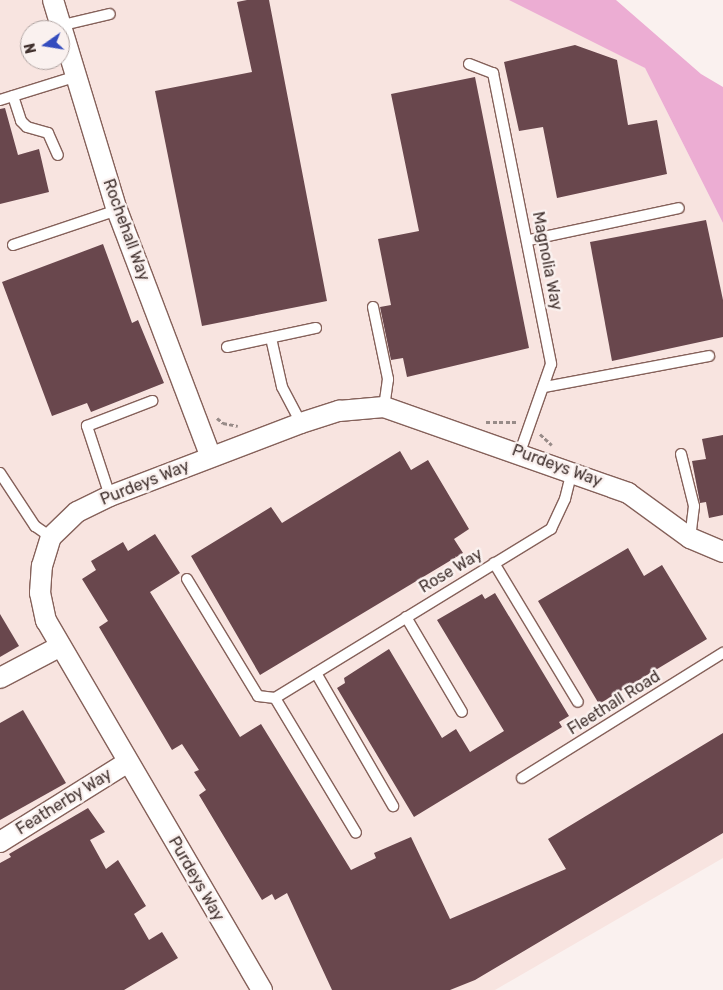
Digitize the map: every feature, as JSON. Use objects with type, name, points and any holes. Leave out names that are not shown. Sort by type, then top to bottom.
[{"type":"street","name":"Rochehall Way","points":[[53,0],[58,20]]},
{"type":"street","name":"Rochehall Way","points":[[70,63],[117,210],[210,457]]},
{"type":"street","name":"Purdeys Way","points":[[262,990],[59,647],[46,621],[40,593],[42,566],[51,537],[77,512],[110,496],[301,423],[339,411],[384,406],[520,452],[628,493],[690,538],[723,552]]},
{"type":"street","points":[[0,678],[59,647]]},
{"type":"street","name":"Featherby Way","points":[[0,842],[128,762]]},
{"type":"lane","points":[[70,23],[110,14]]},
{"type":"lane","name":"Magnolia Way","points":[[469,64],[493,73],[529,240],[551,364],[545,388],[520,452]]},
{"type":"lane","points":[[0,100],[74,77]]},
{"type":"lane","points":[[13,96],[20,121],[48,133],[58,155]]},
{"type":"lane","points":[[529,240],[679,208]]},
{"type":"lane","points":[[13,245],[117,210]]},
{"type":"lane","points":[[373,307],[388,379],[384,406]]},
{"type":"lane","points":[[226,347],[316,328]]},
{"type":"lane","points":[[270,338],[282,387],[301,423]]},
{"type":"lane","points":[[545,388],[709,356]]},
{"type":"lane","points":[[110,496],[87,426],[152,401]]},
{"type":"lane","points":[[681,454],[694,506],[690,538]]},
{"type":"lane","name":"Rose Way","points":[[274,698],[551,529],[565,499],[572,471]]},
{"type":"lane","points":[[0,473],[35,526],[51,537]]},
{"type":"lane","points":[[494,563],[578,702]]},
{"type":"lane","points":[[187,579],[258,696],[274,698],[356,833]]},
{"type":"lane","points":[[406,617],[462,712]]},
{"type":"lane","name":"Fleethall Road","points":[[522,778],[723,653]]},
{"type":"lane","points":[[316,673],[394,806]]},
{"type":"shaded area","points":[[0,0],[515,0],[645,68],[723,223],[723,858],[495,990],[0,990]]},
{"type":"shaded area","points":[[509,0],[616,0],[701,74],[723,87],[723,223],[645,68]]},
{"type":"building","points":[[269,0],[327,301],[202,326],[155,91],[252,72],[237,2]]},
{"type":"building","points":[[575,45],[617,60],[628,125],[657,120],[667,174],[557,198],[543,127],[519,131],[504,62]]},
{"type":"building","points":[[475,77],[529,348],[407,377],[403,358],[391,360],[380,307],[391,305],[378,239],[419,231],[391,94]]},
{"type":"building","points":[[5,108],[18,155],[39,149],[49,192],[0,204],[0,109]]},
{"type":"building","points":[[706,220],[723,300],[723,337],[612,361],[590,242]]},
{"type":"building","points":[[103,244],[132,323],[138,320],[164,383],[91,412],[87,403],[52,416],[2,282]]},
{"type":"building","points":[[723,435],[723,515],[709,518],[706,502],[700,503],[692,461],[706,459],[702,439]]},
{"type":"building","points":[[400,451],[411,470],[428,460],[469,529],[454,539],[463,553],[260,675],[191,556],[271,507],[282,523]]},
{"type":"building","points":[[155,534],[180,573],[150,592],[240,737],[261,724],[351,870],[376,858],[374,853],[411,837],[450,919],[566,869],[548,839],[723,733],[723,833],[475,980],[450,990],[332,990],[287,893],[275,900],[272,894],[262,900],[199,795],[206,790],[194,772],[199,770],[182,744],[172,750],[99,627],[108,621],[82,579],[96,570],[91,561],[123,542],[128,551]]},
{"type":"building","points":[[628,548],[644,576],[662,565],[707,639],[599,704],[538,601]]},
{"type":"building","points":[[495,593],[569,716],[559,722],[562,727],[414,817],[337,688],[345,683],[344,678],[389,649],[442,738],[456,729],[470,752],[504,731],[437,620],[482,594],[485,599]]},
{"type":"building","points":[[0,614],[19,646],[0,657]]},
{"type":"building","points":[[23,710],[66,783],[0,820],[0,723]]},
{"type":"building","points":[[88,808],[105,832],[90,840],[106,869],[118,860],[146,906],[134,914],[149,940],[162,932],[178,958],[124,990],[0,990],[0,863],[11,857],[9,854]]}]
